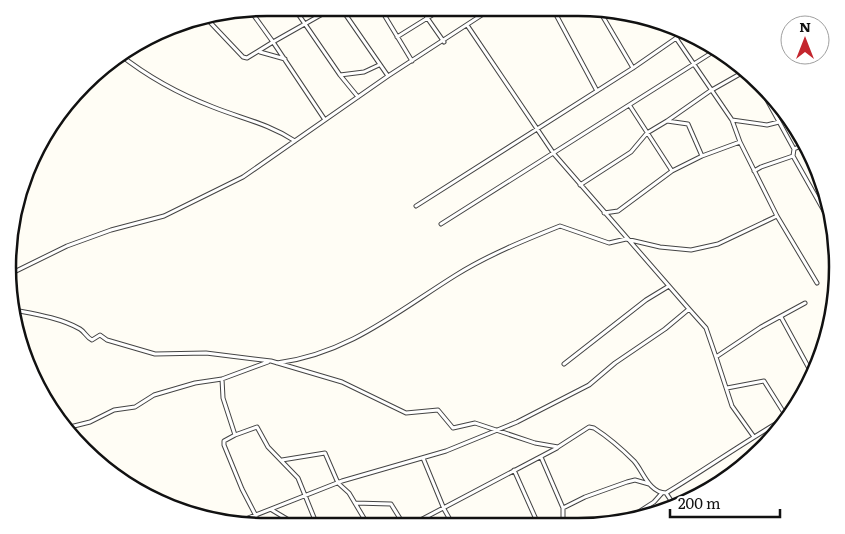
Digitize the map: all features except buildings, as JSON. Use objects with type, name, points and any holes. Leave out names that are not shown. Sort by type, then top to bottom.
[{"type":"street","points":[[300,16],[358,97]]},
{"type":"street","points":[[211,23],[243,57],[247,58],[319,16]]},
{"type":"street","points":[[346,16],[388,76]]},
{"type":"street","points":[[385,16],[412,61]]},
{"type":"street","points":[[397,37],[431,16]]},
{"type":"street","points":[[16,271],[67,246],[111,230],[164,216],[243,177],[388,76],[444,42],[480,16]]},
{"type":"street","points":[[557,16],[596,91]]},
{"type":"street","points":[[255,17],[286,59],[325,120]]},
{"type":"street","points":[[428,18],[444,42]]},
{"type":"street","points":[[605,18],[633,68]]},
{"type":"street","points":[[467,26],[554,154],[626,239],[706,328],[732,406],[754,437]]},
{"type":"street","points":[[416,206],[633,68],[676,38],[710,91],[732,120],[740,142],[777,216],[817,284]]},
{"type":"street","points":[[259,52],[286,59]]},
{"type":"street","points":[[441,224],[630,106],[709,54]]},
{"type":"street","points":[[127,60],[147,75],[176,92],[236,116],[262,123],[295,141]]},
{"type":"street","points":[[340,74],[364,72],[379,65]]},
{"type":"street","points":[[580,185],[631,152],[647,133],[710,91],[739,75]]},
{"type":"street","points":[[766,101],[794,149],[793,156],[817,192]]},
{"type":"street","points":[[630,106],[672,171]]},
{"type":"street","points":[[732,120],[767,125],[779,122]]},
{"type":"street","points":[[667,121],[688,124],[702,156]]},
{"type":"street","points":[[604,213],[618,210],[672,171],[702,156],[740,142]]},
{"type":"street","points":[[794,149],[798,147]]},
{"type":"street","points":[[754,171],[793,156]]},
{"type":"street","points":[[276,363],[305,359],[348,341],[387,322],[463,271],[519,243],[560,226],[609,242],[626,239],[660,247],[691,250],[718,244],[777,216]]},
{"type":"street","points":[[564,364],[646,300],[669,286]]},
{"type":"street","points":[[716,357],[806,303]]},
{"type":"street","points":[[253,517],[338,483],[396,464],[423,458],[499,430],[590,385],[615,362],[665,329],[689,309]]},
{"type":"street","points":[[20,312],[72,326],[82,330],[92,340],[100,335],[107,340],[155,354],[170,352],[206,353],[271,361],[342,382],[406,413],[438,410],[453,428],[475,423],[535,443],[558,447]]},
{"type":"street","points":[[781,317],[808,367]]},
{"type":"street","points":[[73,426],[90,422],[114,410],[135,407],[154,395],[195,383],[222,379],[271,361]]},
{"type":"street","points":[[222,379],[223,398],[235,435]]},
{"type":"street","points":[[727,388],[764,381],[783,411]]},
{"type":"street","points":[[645,508],[664,493],[772,426]]},
{"type":"street","points":[[256,516],[242,489],[224,441],[257,427],[268,447],[298,478],[314,518]]},
{"type":"street","points":[[425,518],[541,457],[590,428],[594,428],[635,463],[649,484]]},
{"type":"street","points":[[282,460],[324,452],[338,483],[364,518]]},
{"type":"street","points":[[541,457],[563,508],[563,518]]},
{"type":"street","points":[[423,458],[449,518]]},
{"type":"street","points":[[514,470],[535,518]]},
{"type":"street","points":[[563,508],[585,497],[635,480],[649,484],[664,493],[670,500]]},
{"type":"street","points":[[354,503],[391,504],[400,518]]},
{"type":"street","points":[[271,510],[286,518]]}]
